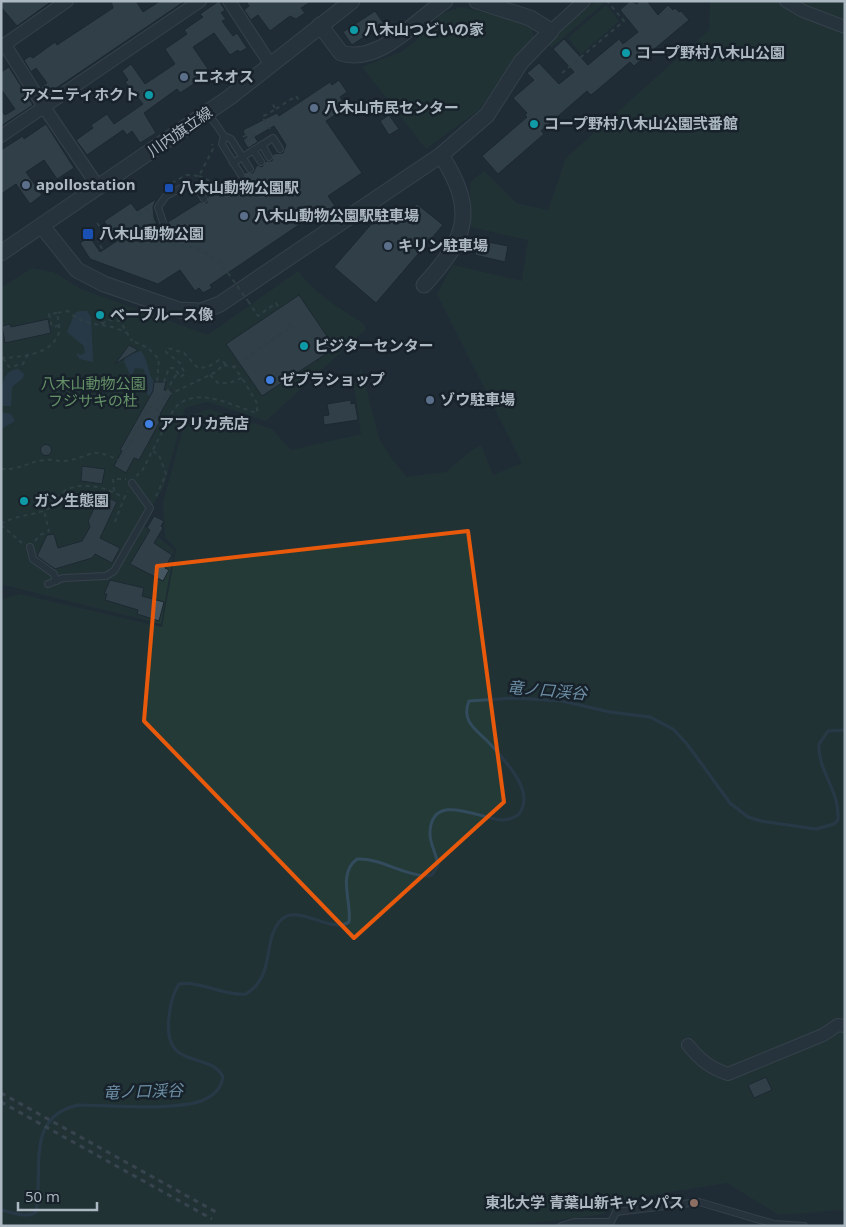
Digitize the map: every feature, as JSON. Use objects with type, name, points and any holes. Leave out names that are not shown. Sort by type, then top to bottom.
[{"type":"street","points":[[66,1],[3,46],[99,188]]},
{"type":"street","points":[[1,136],[200,1]]},
{"type":"street","name":"川内旗立線","points":[[1,253],[208,113],[352,1]]},
{"type":"street","points":[[320,25],[341,53],[359,55],[385,45],[445,1]]},
{"type":"street","points":[[477,1],[530,18],[551,31]]},
{"type":"street","points":[[42,226],[77,270],[87,276],[179,310],[202,310],[220,304],[441,155],[486,115],[521,62],[584,1]]},
{"type":"street","points":[[786,1],[803,11],[845,27]]},
{"type":"street","points":[[232,2],[271,65]]},
{"type":"street","points":[[424,285],[445,262],[454,247],[460,234],[464,211],[460,188],[441,155]]},
{"type":"street","points":[[688,1045],[700,1060],[728,1074],[823,1035],[838,1025],[845,1026]]},
{"type":"lane","points":[[208,113],[224,136],[231,139],[250,169]]},
{"type":"lane","points":[[224,136],[222,144],[241,175]]},
{"type":"lane","points":[[233,162],[273,138],[280,149]]},
{"type":"lane","points":[[262,145],[269,157]]},
{"type":"lane","points":[[253,150],[261,162]]},
{"type":"lane","points":[[164,225],[158,207],[166,196],[187,185],[198,189],[204,199]]},
{"type":"lane","points":[[48,584],[68,577],[106,576],[114,571],[150,508],[132,483]]},
{"type":"lane","points":[[30,547],[33,559],[54,574],[56,581]]},
{"type":"lane","points":[[561,1226],[574,1222],[611,1222],[616,1212],[699,1202],[774,1224],[804,1226]]},
{"type":"path","points":[[562,73],[624,21],[607,1]]},
{"type":"path","points":[[270,129],[262,117],[296,96],[300,102]]},
{"type":"path","points":[[271,102],[276,109]]},
{"type":"path","points":[[243,137],[248,133]]},
{"type":"path","points":[[142,138],[149,134]]},
{"type":"path","points":[[245,141],[256,134]]},
{"type":"path","points":[[199,176],[208,180],[216,191]]},
{"type":"path","points":[[149,208],[157,230]]},
{"type":"path","points":[[97,223],[102,231]]},
{"type":"path","points":[[103,250],[98,242],[102,231],[108,227]]},
{"type":"path","points":[[172,245],[193,248],[216,259],[258,316],[276,303],[279,308]]},
{"type":"path","points":[[59,326],[52,327],[50,314],[68,311],[74,316],[92,324],[102,324],[126,333],[134,341],[148,348],[159,359],[156,382]]},
{"type":"path","points":[[2,358],[49,348],[60,330],[57,312]]},
{"type":"path","points":[[101,314],[102,324]]},
{"type":"path","points":[[102,324],[108,320],[116,319],[123,323],[126,333]]},
{"type":"path","points":[[245,359],[291,327],[286,319]]},
{"type":"path","points":[[164,382],[169,368],[175,368],[180,376],[183,376],[185,372],[180,363],[166,352],[168,348],[184,353],[198,368],[208,367],[219,360],[224,361],[224,365]]},
{"type":"path","points":[[2,358],[9,366],[23,364],[28,354]]},
{"type":"path","points":[[234,367],[239,363]]},
{"type":"path","points":[[114,522],[132,483],[137,474],[142,471],[174,409],[179,403],[190,398],[204,397],[257,414],[257,403],[234,367],[224,365],[210,376],[168,395]]},
{"type":"path","points":[[1,469],[20,468],[47,459],[66,461],[91,452],[100,452],[120,461],[150,406],[159,411],[168,395],[170,382],[178,373]]},
{"type":"path","points":[[210,376],[212,380],[222,384],[242,378]]},
{"type":"path","points":[[150,508],[162,488],[166,474],[159,455],[153,451]]},
{"type":"path","points":[[114,491],[113,479],[128,479],[132,483]]},
{"type":"path","points":[[44,510],[49,531],[40,535],[30,547],[1,525],[22,515],[44,510],[52,506],[60,494],[81,485],[114,491],[124,498]]},
{"type":"highlighted area","points":[[468,531],[504,802],[354,938],[144,721],[157,566]]},
{"type":"green space","points":[[597,1],[603,4],[551,48],[548,44],[569,22]]},
{"type":"green space","points":[[710,1],[845,1],[845,1212],[842,1210],[779,1215],[727,1183],[645,1196],[599,1215],[507,1226],[1,1226],[1,600],[19,594],[162,627],[176,549],[165,537],[163,503],[186,417],[209,409],[272,429],[291,450],[361,434],[354,385],[361,368],[379,438],[392,459],[407,477],[446,472],[472,450],[481,445],[493,475],[522,463],[437,294],[453,265],[522,281],[528,240],[471,227],[470,182],[484,171],[516,203],[548,210],[566,158],[709,30]]},
{"type":"green space","points":[[606,5],[619,21],[581,54],[568,38]]},
{"type":"green space","points":[[461,7],[523,22],[532,29],[534,38],[515,57],[479,110],[426,149],[362,67],[401,52],[424,34],[441,14]]},
{"type":"green space","name":"八木山動物公園 フジサキの杜","points":[[32,268],[53,272],[81,289],[208,335],[298,271],[320,294],[363,323],[366,329],[266,421],[208,402],[185,408],[164,486],[142,524],[174,550],[161,624],[4,585],[1,587],[1,288]]},
{"type":"water","points":[[87,311],[91,317],[93,362],[80,359],[77,356],[77,353],[81,355],[85,353],[84,346],[67,332],[75,313]]},
{"type":"water","points":[[141,351],[154,382],[153,391],[150,396],[147,394],[148,388],[144,369],[135,368],[133,374],[130,374],[124,362],[126,356]]},
{"type":"water","points":[[18,369],[24,374],[23,378],[12,387],[11,406],[1,406],[2,388],[5,378],[12,371]]},
{"type":"water","points":[[1,412],[11,414],[15,421],[1,429]]},
{"type":"building","points":[[1,1],[52,1],[17,26],[1,7]]},
{"type":"building","points":[[111,1],[136,1],[143,12],[160,1],[185,1],[46,95],[41,87],[47,83],[36,68],[31,72],[24,60],[30,56],[33,58],[55,42],[57,45],[113,8]]},
{"type":"building","points":[[219,1],[225,10],[221,13],[226,19],[222,21],[233,36],[237,33],[247,48],[240,52],[238,50],[230,55],[214,33],[193,47],[208,69],[197,76],[200,80],[180,93],[177,89],[144,113],[156,133],[140,143],[132,131],[127,135],[123,130],[87,155],[76,140],[93,128],[91,125],[107,114],[114,124],[143,104],[125,82],[128,80],[122,71],[131,64],[145,84],[175,64],[165,49],[187,34],[184,30],[203,17],[200,14]]},
{"type":"building","points":[[246,1],[312,1],[301,8],[305,13],[296,19],[290,16],[270,31],[258,15],[251,20],[244,10],[249,6]]},
{"type":"building","points":[[630,1],[637,4],[640,1],[647,1],[658,15],[668,5],[673,10],[675,8],[679,12],[681,11],[689,20],[634,66],[630,62],[591,95],[587,91],[541,131],[544,134],[498,174],[482,156],[527,117],[525,115],[527,113],[513,98],[534,80],[527,73],[539,63],[559,84],[574,72],[553,49],[564,39],[588,65],[619,39],[623,44],[638,32],[620,10]]},
{"type":"building","name":"八木山つどいの家","points":[[375,11],[384,24],[352,45],[343,32]]},
{"type":"building","points":[[9,67],[33,105],[1,126],[1,110],[5,115],[15,109],[1,89],[1,72]]},
{"type":"building","points":[[339,80],[347,92],[340,97],[346,107],[326,121],[362,173],[328,196],[335,206],[326,212],[324,208],[210,285],[212,288],[203,293],[199,288],[195,291],[180,270],[158,284],[90,259],[80,243],[90,237],[100,252],[117,241],[104,221],[131,203],[137,211],[156,199],[153,207],[154,218],[159,229],[165,230],[169,226],[168,222],[200,202],[207,203],[208,196],[220,188],[237,178],[244,179],[245,172],[253,173],[257,165],[262,167],[266,161],[272,161],[273,154],[283,153],[286,145],[274,126],[255,137],[258,142],[248,148],[243,140],[247,137],[243,130],[277,113],[279,116],[330,82],[332,85]]},
{"type":"building","points":[[389,115],[399,129],[389,135],[380,121]]},
{"type":"building","points":[[46,124],[74,168],[57,179],[44,160],[26,172],[42,195],[30,204],[16,184],[1,194],[1,150],[23,136],[24,139]]},
{"type":"building","name":"キリン駐車場","points":[[406,204],[412,209],[417,204],[443,225],[376,303],[334,267],[381,213],[391,221]]},
{"type":"building","points":[[478,240],[508,246],[505,262],[475,255]]},
{"type":"building","name":"ビジターセンター","points":[[299,295],[335,348],[262,396],[226,344]]},
{"type":"building","points":[[48,319],[51,333],[5,343],[2,326],[10,324],[11,327]]},
{"type":"building","points":[[129,345],[138,350],[115,364]]},
{"type":"building","points":[[154,382],[166,382],[164,390],[171,390],[171,395],[160,414],[163,416],[139,460],[134,458],[126,473],[114,466],[122,451],[120,450],[153,391]]},
{"type":"building","points":[[351,400],[351,404],[355,403],[358,420],[324,425],[323,416],[329,415],[327,404]]},
{"type":"building","points":[[46,444],[52,450],[46,456],[40,450]]},
{"type":"building","points":[[82,466],[105,469],[102,484],[81,481]]},
{"type":"building","points":[[101,494],[117,502],[100,538],[120,548],[112,563],[95,554],[92,558],[55,569],[37,556],[47,535],[54,534],[58,548],[82,541],[90,527],[88,521]]},
{"type":"building","points":[[154,516],[164,521],[161,526],[163,528],[154,543],[172,555],[165,568],[169,570],[163,581],[130,564],[150,530],[147,528]]},
{"type":"building","points":[[110,580],[144,588],[142,596],[164,602],[159,621],[137,614],[138,610],[105,600],[107,594],[104,594]]},
{"type":"building","points":[[766,1077],[772,1090],[754,1098],[748,1085]]},
{"type":"waterway","name":"竜ノ口渓谷","points":[[1,1210],[24,1215],[36,1212],[40,1148],[43,1133],[50,1121],[61,1111],[78,1105],[174,1106],[201,1101],[218,1089],[223,1077],[217,1069],[188,1058],[173,1046],[169,1034],[169,1017],[172,1000],[179,984],[196,985],[229,993],[246,994],[256,986],[262,977],[272,936],[282,919],[289,915],[297,915],[334,924],[342,925],[349,922],[346,880],[351,865],[357,859],[375,861],[418,875],[432,875],[438,866],[430,832],[433,819],[439,812],[459,810],[503,820],[518,815],[523,806],[522,788],[504,760],[472,726],[467,715],[469,701],[515,698],[562,701],[610,712],[650,717],[673,729],[687,744],[730,803],[748,817],[761,821],[816,829],[834,824],[838,820],[836,799],[821,763],[819,744],[828,731],[845,730]]},
{"type":"railway","points":[[1,1093],[216,1212]]},
{"type":"railway","points":[[1,1102],[212,1219]]},
{"type":"place","name":"八木山つどいの家","points":[[354,30]]},
{"type":"place","name":"コープ野村八木山公園","points":[[626,53]]},
{"type":"place","name":"エネオス","points":[[184,77]]},
{"type":"place","name":"アメニティホクト","points":[[149,95]]},
{"type":"place","name":"八木山市民センター","points":[[314,108]]},
{"type":"place","name":"コープ野村八木山公園弐番館","points":[[534,124]]},
{"type":"place","name":"apollostation","points":[[26,185]]},
{"type":"place","name":"八木山動物公園駅","points":[[169,188]]},
{"type":"place","name":"八木山動物公園駅駐車場","points":[[244,216]]},
{"type":"place","name":"八木山動物公園","points":[[88,234]]},
{"type":"place","name":"キリン駐車場","points":[[388,246]]},
{"type":"place","name":"ベーブルース像","points":[[100,315]]},
{"type":"place","name":"ビジターセンター","points":[[304,346]]},
{"type":"place","name":"ゼブラショップ","points":[[270,380]]},
{"type":"place","name":"ゾウ駐車場","points":[[430,400]]},
{"type":"place","name":"アフリカ売店","points":[[149,424]]},
{"type":"place","name":"ガン生態園","points":[[24,501]]},
{"type":"place","name":"東北大学 青葉山新キャンパス","points":[[694,1203]]}]
